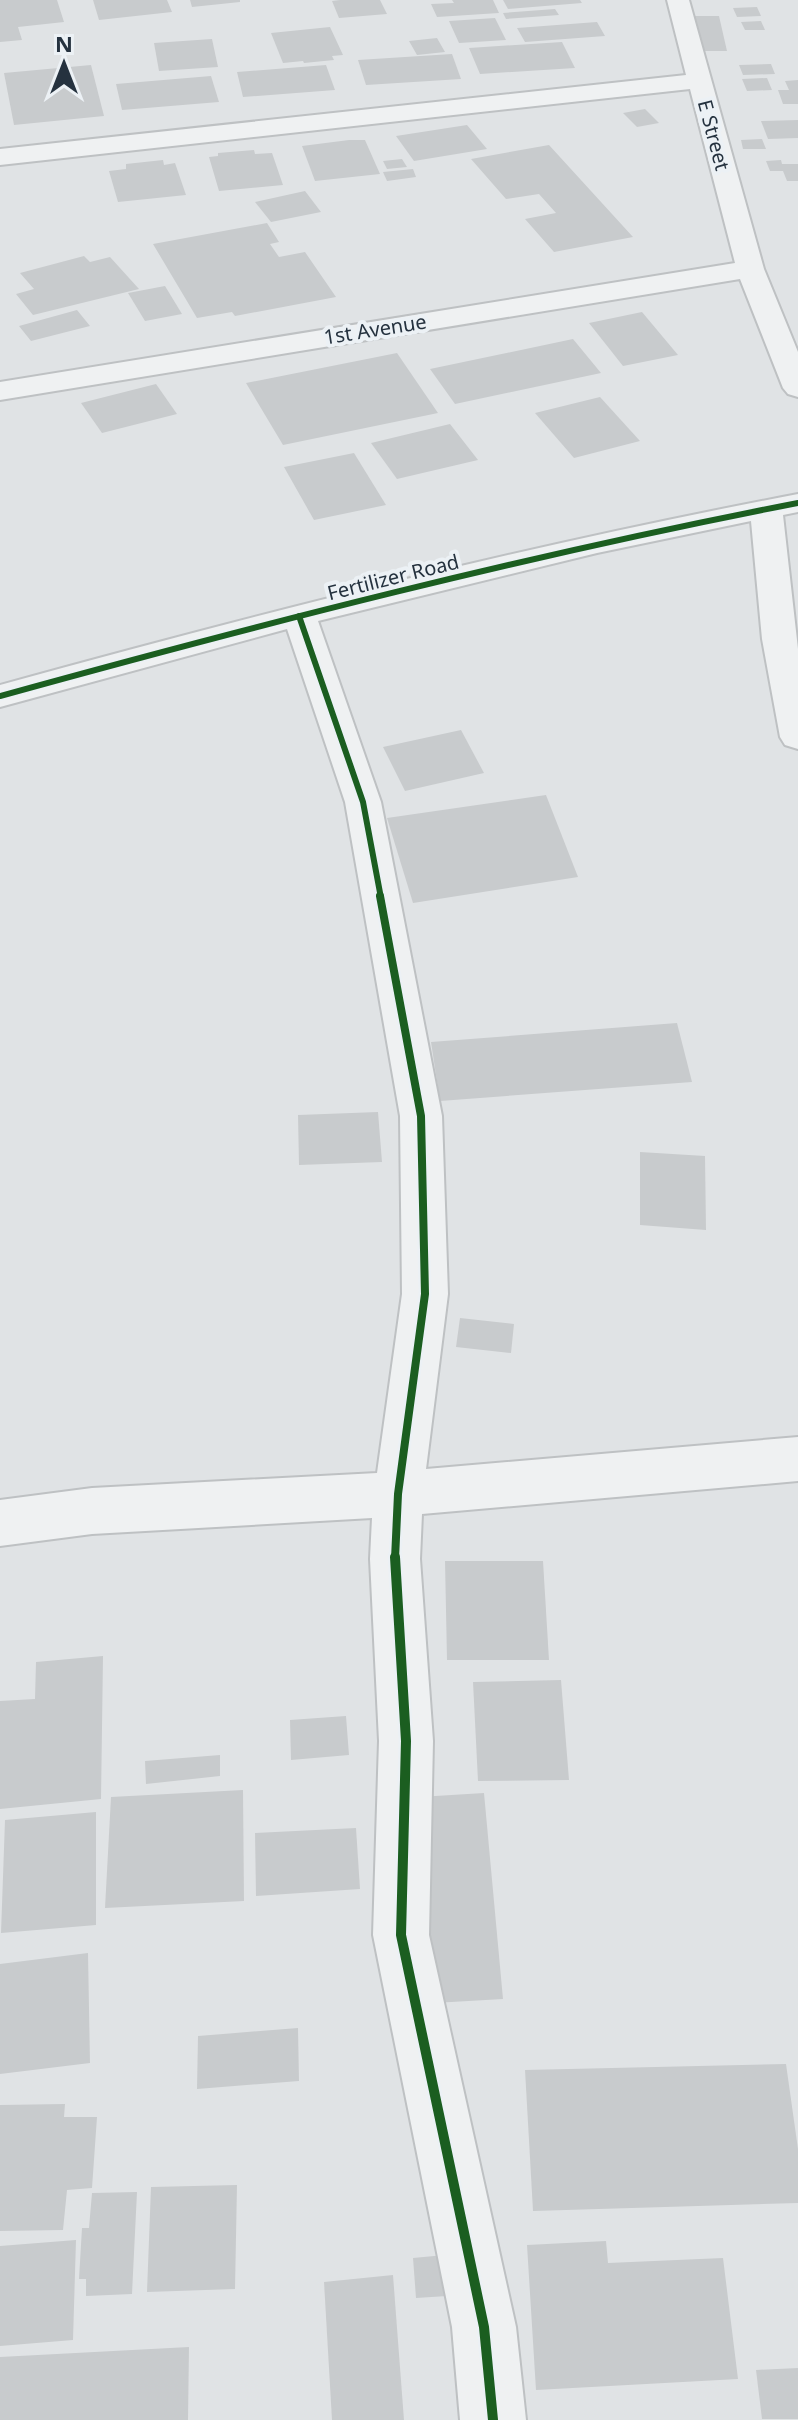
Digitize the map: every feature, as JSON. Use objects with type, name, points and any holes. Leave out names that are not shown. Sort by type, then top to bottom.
[{"type":"street","name":"E Street","points":[[678,0],[750,269],[798,388]]},
{"type":"street","points":[[0,157],[700,81]]},
{"type":"street","name":"1st Avenue","points":[[0,391],[750,269]]},
{"type":"street","points":[[782,506],[779,639],[798,737]]},
{"type":"street","name":"Fertilizer Road","points":[[0,696],[299,616],[560,552],[782,506]]},
{"type":"street","points":[[299,616],[363,802],[421,1116],[425,1294],[398,1494],[395,1559],[406,1741],[401,1935],[484,2327],[493,2420]]},
{"type":"street","points":[[0,1523],[92,1511],[398,1494],[798,1459]]},
{"type":"building","points":[[0,0],[57,0],[64,22],[18,27],[22,40],[0,42]]},
{"type":"building","points":[[93,0],[167,0],[172,12],[99,20]]},
{"type":"building","points":[[190,0],[240,0],[240,2],[192,7]]},
{"type":"building","points":[[380,0],[387,14],[339,18],[332,1]]},
{"type":"building","points":[[452,0],[493,0],[499,13],[437,17],[431,4],[454,3]]},
{"type":"building","points":[[503,0],[580,0],[582,3],[508,9]]},
{"type":"building","points":[[757,7],[761,16],[737,17],[733,8]]},
{"type":"building","points":[[555,9],[559,15],[506,19],[503,13]]},
{"type":"building","points":[[690,16],[719,16],[727,51],[697,51]]},
{"type":"building","points":[[495,18],[506,40],[459,43],[449,21]]},
{"type":"building","points":[[761,21],[765,30],[745,30],[741,22]]},
{"type":"building","points":[[597,22],[605,36],[525,42],[517,28]]},
{"type":"building","points":[[330,27],[343,55],[332,56],[334,60],[283,63],[271,33]]},
{"type":"building","points":[[437,38],[445,52],[417,55],[409,41]]},
{"type":"building","points":[[212,39],[218,67],[159,71],[154,43]]},
{"type":"building","points":[[562,42],[575,68],[480,74],[469,48]]},
{"type":"building","points":[[452,54],[461,79],[366,85],[358,60]]},
{"type":"building","points":[[771,64],[775,74],[743,75],[739,65]]},
{"type":"building","points":[[91,65],[104,116],[14,125],[4,73]]},
{"type":"building","points":[[326,65],[335,90],[243,97],[237,72]]},
{"type":"building","points":[[211,76],[219,102],[122,110],[116,84]]},
{"type":"building","points":[[767,78],[772,90],[747,91],[742,79]]},
{"type":"building","points":[[798,80],[798,104],[783,104],[778,90],[789,90],[785,81]]},
{"type":"building","points":[[645,109],[659,123],[637,127],[623,113]]},
{"type":"building","points":[[798,120],[798,138],[768,139],[761,121]]},
{"type":"building","points":[[467,125],[487,149],[414,161],[396,136]]},
{"type":"building","points":[[762,139],[766,149],[743,149],[741,140]]},
{"type":"building","points":[[365,140],[380,174],[315,181],[302,146]]},
{"type":"building","points":[[549,145],[633,237],[554,252],[525,219],[556,213],[539,194],[506,199],[471,159]]},
{"type":"building","points":[[254,150],[255,154],[272,153],[283,185],[219,191],[209,157],[218,156],[218,153]]},
{"type":"building","points":[[402,159],[407,167],[387,169],[383,161]]},
{"type":"building","points":[[163,160],[164,165],[175,163],[186,195],[118,202],[109,171],[126,169],[126,164]]},
{"type":"building","points":[[781,160],[782,164],[798,164],[798,181],[787,181],[783,171],[770,171],[766,161]]},
{"type":"building","points":[[413,169],[416,177],[387,181],[383,172]]},
{"type":"building","points":[[305,191],[321,212],[271,222],[255,202]]},
{"type":"building","points":[[267,223],[279,242],[270,244],[279,257],[305,252],[336,297],[235,316],[232,312],[197,318],[153,244]]},
{"type":"building","points":[[84,256],[90,262],[110,257],[139,289],[33,315],[16,294],[34,289],[20,273]]},
{"type":"building","points":[[165,286],[182,314],[145,321],[128,293]]},
{"type":"building","points":[[77,310],[90,326],[31,341],[19,326]]},
{"type":"building","points":[[642,312],[678,355],[623,366],[589,323]]},
{"type":"building","points":[[573,339],[601,373],[455,404],[430,369]]},
{"type":"building","points":[[397,353],[438,413],[283,445],[246,383]]},
{"type":"building","points":[[156,384],[177,414],[102,433],[81,403]]},
{"type":"building","points":[[600,397],[640,441],[574,458],[535,413]]},
{"type":"building","points":[[450,424],[478,460],[397,479],[371,443]]},
{"type":"building","points":[[354,453],[386,505],[314,520],[284,467]]},
{"type":"building","points":[[461,730],[484,773],[405,791],[383,747]]},
{"type":"building","points":[[546,795],[578,877],[413,903],[387,818]]},
{"type":"building","points":[[677,1023],[692,1082],[440,1101],[431,1042]]},
{"type":"building","points":[[378,1112],[382,1162],[299,1165],[298,1115]]},
{"type":"building","points":[[640,1152],[705,1156],[706,1230],[640,1225]]},
{"type":"building","points":[[460,1318],[514,1324],[511,1353],[456,1347]]},
{"type":"building","points":[[445,1561],[543,1561],[549,1660],[447,1660]]},
{"type":"building","points":[[103,1656],[101,1799],[0,1809],[0,1701],[35,1699],[36,1662]]},
{"type":"building","points":[[561,1680],[569,1780],[478,1781],[473,1682]]},
{"type":"building","points":[[346,1716],[349,1755],[291,1760],[290,1720]]},
{"type":"building","points":[[220,1755],[220,1776],[146,1784],[145,1761]]},
{"type":"building","points":[[243,1790],[244,1901],[105,1908],[111,1797]]},
{"type":"building","points":[[484,1793],[503,1999],[434,2003],[419,1797]]},
{"type":"building","points":[[96,1812],[96,1925],[1,1933],[5,1820]]},
{"type":"building","points":[[356,1828],[360,1889],[256,1896],[255,1833]]},
{"type":"building","points":[[88,1953],[90,2063],[0,2074],[0,1964]]},
{"type":"building","points":[[298,2028],[299,2081],[197,2089],[198,2036]]},
{"type":"building","points":[[786,2064],[798,2149],[798,2203],[533,2211],[525,2070]]},
{"type":"building","points":[[65,2104],[64,2117],[97,2117],[92,2188],[67,2190],[63,2230],[0,2231],[0,2105]]},
{"type":"building","points":[[237,2185],[235,2289],[147,2292],[151,2187]]},
{"type":"building","points":[[137,2192],[132,2294],[86,2296],[86,2279],[79,2279],[82,2228],[89,2228],[92,2193]]},
{"type":"building","points":[[76,2240],[73,2340],[0,2346],[0,2246]]},
{"type":"building","points":[[606,2241],[608,2263],[723,2258],[738,2379],[536,2390],[527,2245]]},
{"type":"building","points":[[445,2255],[447,2296],[416,2298],[413,2258]]},
{"type":"building","points":[[393,2275],[404,2420],[332,2420],[324,2282]]},
{"type":"building","points":[[189,2347],[188,2420],[0,2420],[0,2357]]},
{"type":"building","points":[[798,2368],[798,2419],[762,2419],[756,2370]]},
{"type":"cycle path","points":[[0,696],[397,590],[697,522],[798,503]]},
{"type":"cycle path","points":[[299,616],[363,802],[421,1116],[425,1294],[398,1494],[395,1559],[406,1741],[401,1935],[484,2327],[493,2420]]}]
